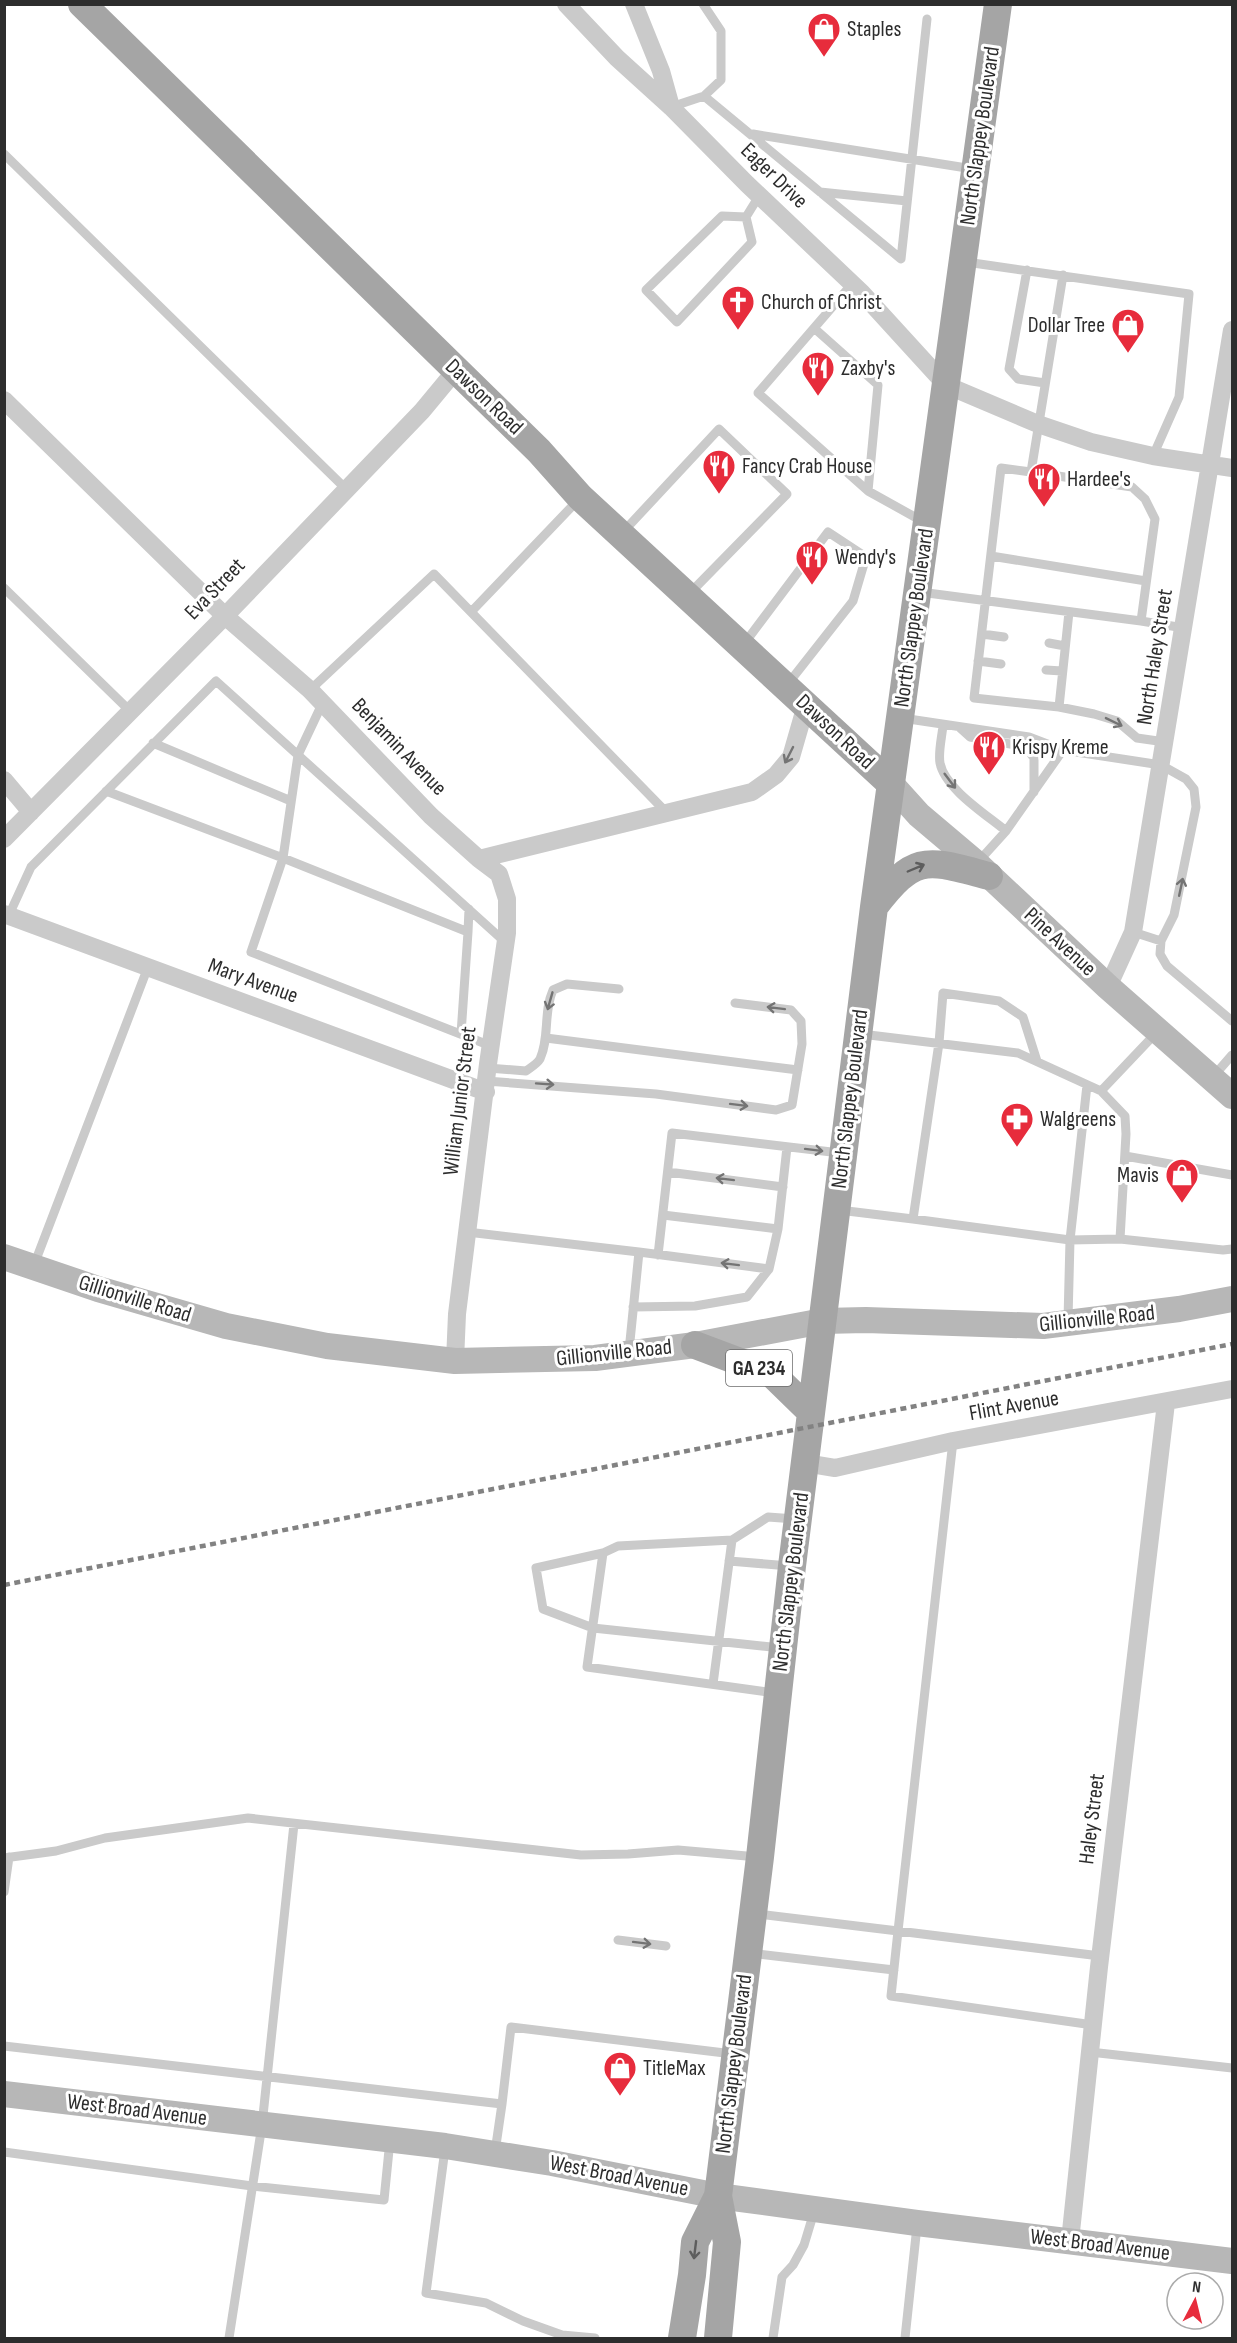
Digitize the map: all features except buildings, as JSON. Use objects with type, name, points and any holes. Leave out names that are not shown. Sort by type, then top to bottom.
[{"type":"main road","name":"Dawson Road","points":[[82,4],[539,451],[580,497],[891,784]]},
{"type":"main road","name":"North Slappey Boulevard","points":[[682,2338],[693,2275],[695,2242],[717,2196],[874,907],[998,4]]},
{"type":"main road","name":"Pine Avenue","points":[[891,784],[919,815],[983,870],[1108,987],[1233,1096]]},
{"type":"main road","points":[[874,907],[902,875],[923,864],[983,870]]},
{"type":"main road","name":"Gillionville Road","points":[[4,1257],[98,1289],[226,1326],[327,1346],[455,1361],[564,1360],[628,1354],[695,1345],[823,1321],[866,1320],[1042,1326],[1179,1309],[1233,1299]]},
{"type":"main road","name":"GA 234","points":[[695,1345],[772,1374],[811,1412]]},
{"type":"main road","name":"West Broad Avenue","points":[[4,2094],[445,2146],[614,2174],[717,2196],[917,2223],[1233,2260]]},
{"type":"main road","name":"North Slappey Boulevard","points":[[717,2196],[727,2242],[718,2338]]},
{"type":"street","name":"Eager Drive","points":[[566,4],[617,58],[671,107],[759,196],[852,284],[946,385]]},
{"type":"street","points":[[634,4],[661,71],[671,107]]},
{"type":"street","name":"North Haley Street","points":[[1108,987],[1134,932],[1233,330]]},
{"type":"street","name":"Eva Street","points":[[4,839],[225,616],[422,411],[456,370]]},
{"type":"street","points":[[946,385],[1038,424],[1091,442],[1153,456],[1233,468]]},
{"type":"street","name":"Benjamin Avenue","points":[[4,400],[225,616],[317,696],[431,816],[479,859]]},
{"type":"street","points":[[479,859],[752,792],[776,775],[790,757],[796,696]]},
{"type":"street","points":[[4,780],[31,812]]},
{"type":"street","name":"William Junior Street","points":[[455,1361],[457,1314],[505,942],[507,899],[499,874],[479,859]]},
{"type":"street","name":"Mary Avenue","points":[[7,914],[148,967],[486,1080]]},
{"type":"street","name":"Flint Avenue","points":[[805,1463],[835,1468],[953,1441],[1233,1389]]},
{"type":"street","name":"Haley Street","points":[[1070,2241],[1100,1956],[1166,1403]]},
{"type":"lane","points":[[671,107],[704,96],[721,80],[721,30],[703,4]]},
{"type":"lane","points":[[704,96],[901,259],[927,19]]},
{"type":"lane","points":[[750,134],[976,170]]},
{"type":"lane","points":[[4,154],[346,489]]},
{"type":"lane","points":[[820,192],[907,201]]},
{"type":"lane","points":[[746,217],[722,216],[646,290],[677,322],[752,242],[746,217],[759,196]]},
{"type":"lane","points":[[963,261],[1189,294],[1179,397],[1153,456]]},
{"type":"lane","points":[[1027,270],[1009,369],[1018,378],[1045,383]]},
{"type":"lane","points":[[1031,472],[1063,276]]},
{"type":"lane","points":[[852,284],[758,393],[868,491],[927,524]]},
{"type":"lane","points":[[814,328],[878,385],[868,491]]},
{"type":"lane","points":[[621,533],[719,429],[787,494],[688,595]]},
{"type":"lane","points":[[1141,621],[1155,519],[1145,499],[1132,487],[1001,468],[974,698],[1059,707],[1117,721],[1137,738],[1165,742]]},
{"type":"lane","points":[[471,612],[580,497]]},
{"type":"lane","points":[[743,646],[828,532],[866,557],[853,601],[796,696]]},
{"type":"lane","points":[[991,556],[1146,581]]},
{"type":"lane","points":[[491,1046],[251,952],[283,858],[298,755],[317,696],[434,574],[667,813]]},
{"type":"lane","points":[[4,588],[130,711]]},
{"type":"lane","points":[[917,592],[1184,628]]},
{"type":"lane","points":[[1059,707],[1069,612]]},
{"type":"lane","points":[[982,634],[1004,637]]},
{"type":"lane","points":[[1049,643],[1065,646]]},
{"type":"lane","points":[[978,661],[1001,664]]},
{"type":"lane","points":[[1046,670],[1062,671]]},
{"type":"lane","points":[[7,914],[31,867],[216,681],[505,942]]},
{"type":"lane","points":[[899,718],[1029,737],[1063,750],[1161,765],[1186,779],[1194,789],[1196,807],[1174,915],[1161,941],[1160,954],[1167,966],[1233,1021]]},
{"type":"lane","points":[[943,725],[940,762],[944,774],[957,791],[1006,831]]},
{"type":"lane","points":[[960,728],[970,737],[1016,745],[1028,750],[1034,758],[1034,792]]},
{"type":"lane","points":[[153,743],[291,801]]},
{"type":"lane","points":[[983,870],[1006,831],[1063,750]]},
{"type":"lane","points":[[106,791],[283,858],[468,932]]},
{"type":"lane","points":[[461,1034],[469,909]]},
{"type":"lane","points":[[1134,932],[1161,941]]},
{"type":"lane","points":[[33,1267],[148,967]]},
{"type":"lane","points":[[486,1080],[526,1071],[539,1061],[546,1038],[548,1003],[553,990],[567,984],[619,989]]},
{"type":"lane","points":[[913,1219],[939,1044],[943,993],[999,1001],[1023,1017],[1037,1061]]},
{"type":"lane","points":[[486,1080],[656,1094],[776,1110],[792,1105],[802,1044],[801,1021],[791,1010],[735,1003]]},
{"type":"lane","points":[[1101,1091],[1158,1031]]},
{"type":"lane","points":[[859,1034],[1018,1053],[1101,1091],[1125,1116],[1120,1239]]},
{"type":"lane","points":[[546,1038],[798,1070]]},
{"type":"lane","points":[[1212,1078],[1233,1055]]},
{"type":"lane","points":[[1068,1323],[1070,1240],[1087,1085]]},
{"type":"lane","points":[[658,1255],[672,1132],[843,1154]]},
{"type":"lane","points":[[633,1307],[695,1306],[747,1298],[769,1269],[778,1229],[787,1147]]},
{"type":"lane","points":[[1125,1156],[1233,1175]]},
{"type":"lane","points":[[668,1172],[783,1186]]},
{"type":"lane","points":[[836,1209],[1070,1240],[1120,1239],[1223,1251],[1233,1249]]},
{"type":"lane","points":[[663,1215],[778,1229]]},
{"type":"lane","points":[[467,1233],[769,1269]]},
{"type":"lane","points":[[628,1354],[639,1252]]},
{"type":"lane","points":[[953,1441],[891,1996],[1093,2025]]},
{"type":"lane","points":[[783,1648],[593,1628],[543,1609],[536,1568],[603,1552],[618,1546],[732,1540],[768,1517],[798,1520]]},
{"type":"lane","points":[[713,1684],[732,1540]]},
{"type":"lane","points":[[603,1552],[587,1667],[778,1693]]},
{"type":"lane","points":[[729,1561],[792,1566]]},
{"type":"lane","points":[[4,1892],[7,1858],[56,1851],[105,1838],[248,1818],[581,1855],[678,1850],[760,1857]]},
{"type":"lane","points":[[229,2338],[262,2125],[294,1824]]},
{"type":"lane","points":[[752,1914],[1100,1956]]},
{"type":"lane","points":[[618,1940],[666,1946]]},
{"type":"lane","points":[[747,1952],[894,1970]]},
{"type":"lane","points":[[495,2154],[511,2027],[735,2055]]},
{"type":"lane","points":[[4,2046],[502,2104]]},
{"type":"lane","points":[[1090,2052],[1233,2068]]},
{"type":"lane","points":[[4,2152],[252,2186],[384,2200],[390,2140]]},
{"type":"lane","points":[[445,2146],[426,2293],[486,2303],[523,2321],[562,2335],[595,2338]]},
{"type":"lane","points":[[773,2338],[782,2277],[793,2265],[804,2245],[815,2210]]},
{"type":"lane","points":[[904,2338],[917,2223]]},
{"type":"railway","points":[[4,1585],[1232,1344]]},
{"type":"place","name":"Staples","points":[[824,58]]},
{"type":"place","name":"Church of Christ","points":[[738,331]]},
{"type":"place","name":"Dollar Tree","points":[[1128,354]]},
{"type":"place","name":"Zaxby's","points":[[818,397]]},
{"type":"place","name":"Fancy Crab House","points":[[719,495]]},
{"type":"place","name":"Hardee's","points":[[1044,508]]},
{"type":"place","name":"Wendy's","points":[[812,586]]},
{"type":"place","name":"Krispy Kreme","points":[[989,776]]},
{"type":"place","name":"Walgreens","points":[[1017,1148]]},
{"type":"place","name":"Mavis","points":[[1182,1204]]},
{"type":"place","name":"TitleMax","points":[[620,2097]]}]
